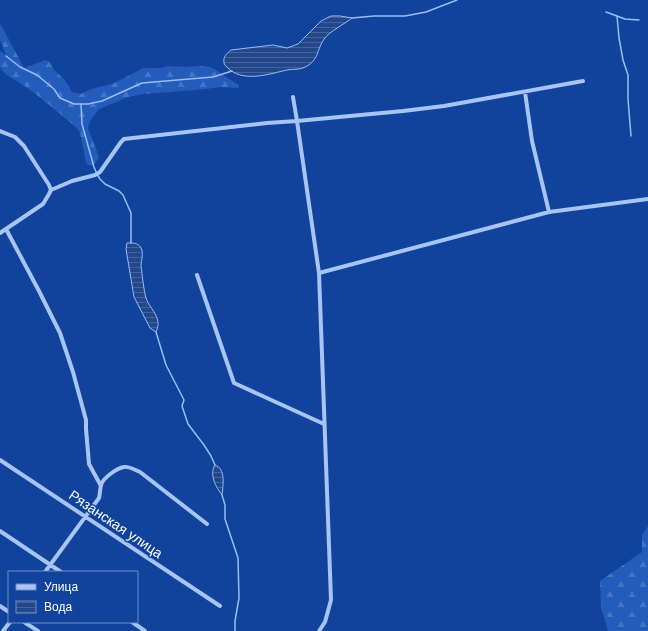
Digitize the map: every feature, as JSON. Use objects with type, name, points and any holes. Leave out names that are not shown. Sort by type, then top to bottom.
[{"type":"street","points":[[50,190],[100,172],[124,139],[267,123],[395,112],[444,106],[583,81]]},
{"type":"street","points":[[525,92],[532,141],[549,212]]},
{"type":"street","points":[[293,97],[318,273],[331,600],[325,622],[319,631]]},
{"type":"street","points":[[0,131],[15,138],[24,146],[49,185],[50,190],[43,204],[0,233]]},
{"type":"street","points":[[318,273],[549,212],[648,199]]},
{"type":"street","points":[[6,229],[60,333],[73,372],[86,420],[89,464],[101,486]]},
{"type":"street","points":[[197,275],[234,384],[324,424]]},
{"type":"street","name":"Рязанская улица","points":[[0,460],[220,606]]},
{"type":"street","points":[[46,571],[99,498],[101,486],[104,480],[112,472],[124,467],[132,468],[140,472],[207,524]]},
{"type":"street","points":[[0,531],[59,571]]},
{"type":"street","points":[[3,631],[9,623]]},
{"type":"street","points":[[26,623],[38,631]]},
{"type":"street","points":[[133,623],[145,631]]},
{"type":"green space","points":[[0,23],[24,68],[46,60],[65,80],[72,92],[81,94],[91,89],[112,84],[143,68],[162,68],[168,66],[210,67],[239,85],[239,88],[222,87],[143,94],[128,97],[99,109],[90,121],[88,128],[99,157],[93,165],[88,165],[86,162],[80,133],[77,128],[37,95],[5,74],[0,67],[0,51],[6,55],[0,39]]},
{"type":"green space","points":[[647,527],[648,631],[608,631],[601,607],[600,581],[642,552],[642,536]]},
{"type":"water","points":[[331,16],[352,18],[327,36],[322,42],[316,58],[303,68],[258,76],[243,76],[236,74],[224,64],[224,57],[231,50],[273,45],[287,48],[298,44],[321,21]]},
{"type":"water","points":[[127,243],[137,244],[142,250],[141,266],[146,298],[157,318],[158,327],[156,332],[150,328],[134,297],[126,249]]},
{"type":"water","points":[[215,465],[221,470],[222,474],[222,495],[213,477],[213,469]]},
{"type":"waterway","points":[[352,18],[405,16],[426,12],[457,0]]},
{"type":"waterway","points":[[606,12],[625,19],[639,20]]},
{"type":"waterway","points":[[617,16],[623,60],[628,75],[631,136]]},
{"type":"waterway","points":[[6,56],[20,67],[37,75],[54,89],[60,98],[74,104],[88,104],[102,101],[142,83],[213,77],[232,71]]},
{"type":"waterway","points":[[81,104],[82,124],[97,174],[105,184],[119,191],[123,195],[131,213],[131,243]]},
{"type":"waterway","points":[[156,332],[166,365],[184,400],[182,406],[188,424],[204,445],[215,465]]},
{"type":"waterway","points":[[222,495],[225,505],[225,519],[238,558],[239,598],[235,621],[235,631]]}]
